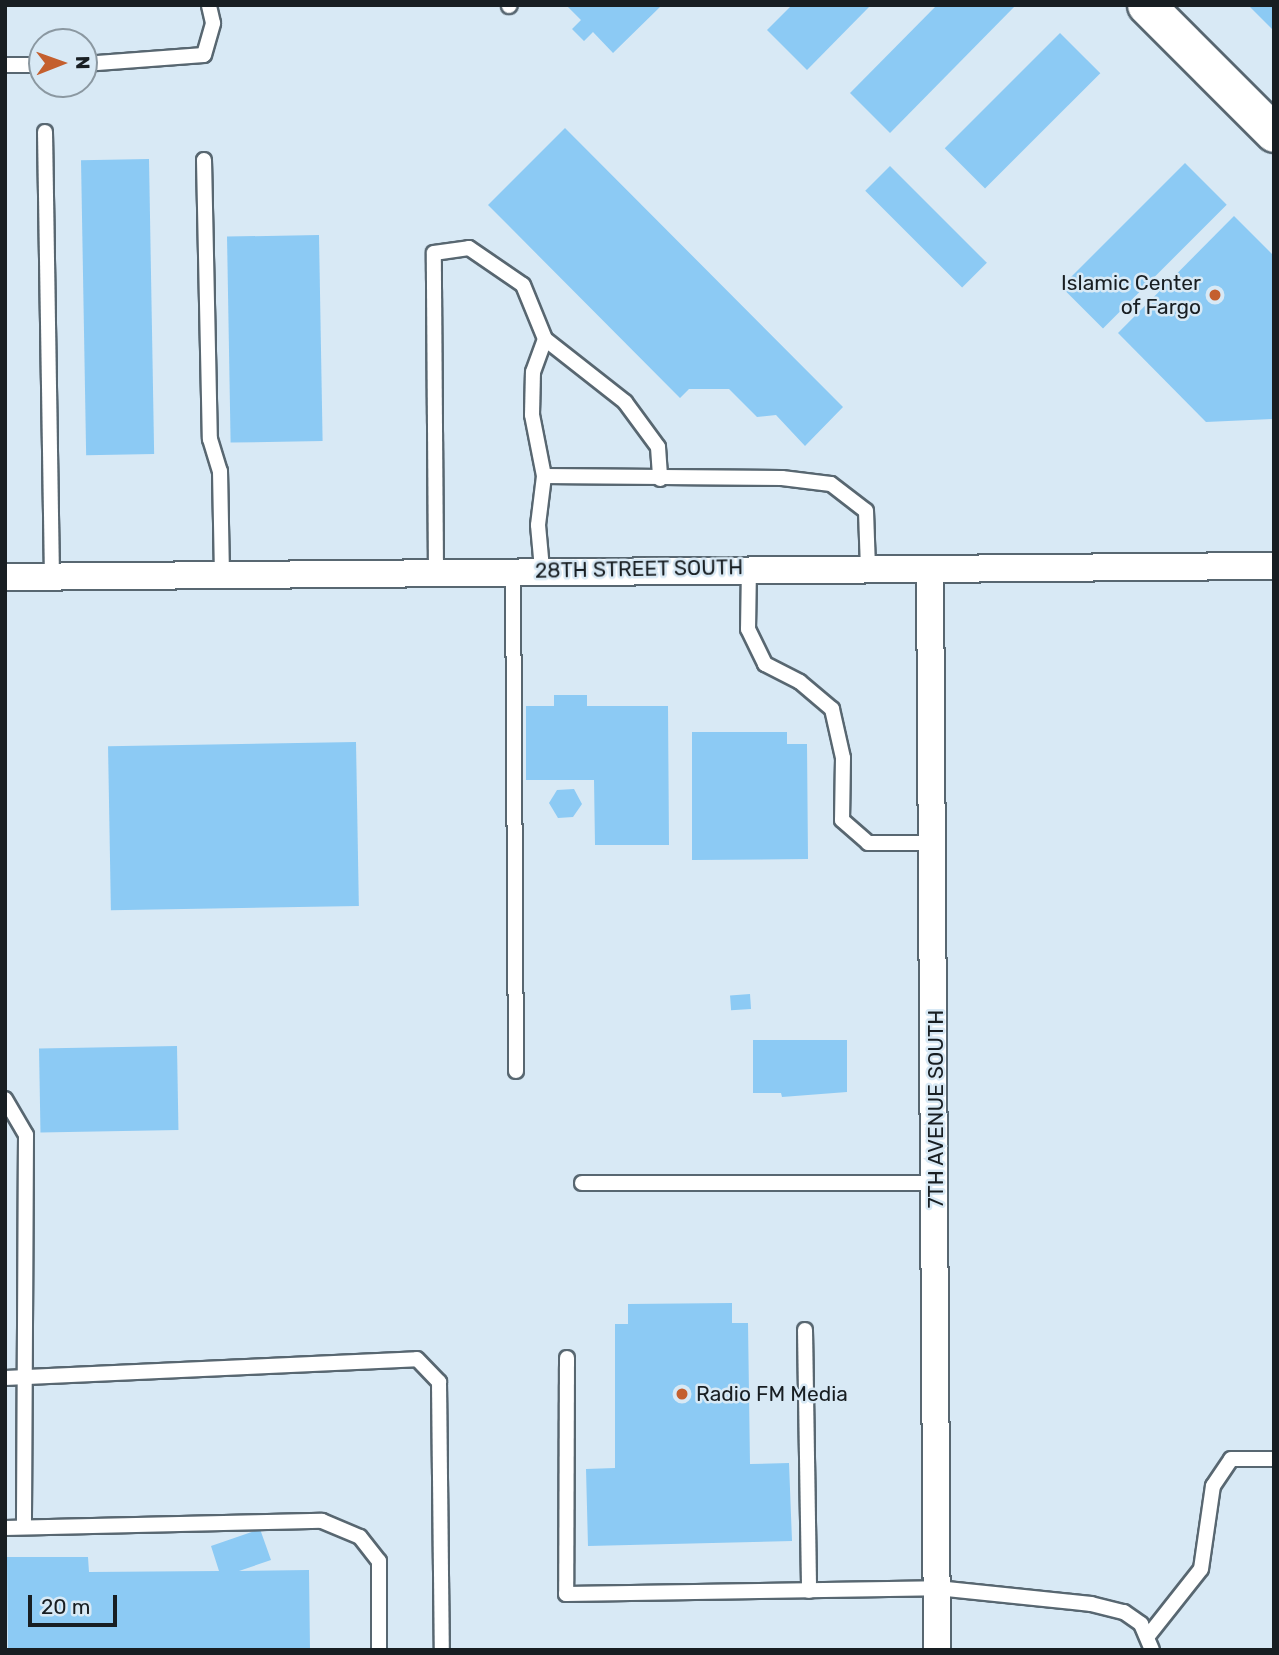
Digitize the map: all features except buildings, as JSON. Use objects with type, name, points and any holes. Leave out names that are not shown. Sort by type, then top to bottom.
[{"type":"street","points":[[1146,5],[1274,134]]},
{"type":"street","name":"28TH STREET SOUTH","points":[[5,577],[749,567],[930,569],[1274,566]]},
{"type":"street","name":"7TH AVENUE SOUTH","points":[[930,569],[937,1183],[937,1650]]},
{"type":"lane","points":[[98,63],[204,55],[214,23],[209,5]]},
{"type":"lane","points":[[5,65],[28,65]]},
{"type":"lane","points":[[45,132],[52,576]]},
{"type":"lane","points":[[204,160],[210,439],[220,471],[222,574]]},
{"type":"lane","points":[[436,571],[434,253],[469,248],[523,285],[545,338],[625,402],[657,447],[660,479]]},
{"type":"lane","points":[[542,569],[538,526],[544,476],[532,415],[533,372],[545,338]]},
{"type":"lane","points":[[544,476],[782,478],[831,484],[866,511],[868,568]]},
{"type":"lane","points":[[749,567],[748,629],[765,664],[800,682],[832,709],[843,758],[842,820],[868,843],[933,843]]},
{"type":"lane","points":[[513,570],[516,1071]]},
{"type":"lane","points":[[5,1098],[26,1135],[24,1527]]},
{"type":"lane","points":[[582,1182],[937,1183]]},
{"type":"lane","points":[[805,1330],[809,1591]]},
{"type":"lane","points":[[567,1358],[566,1594],[937,1588],[1091,1605],[1125,1612],[1141,1624],[1150,1643]]},
{"type":"lane","points":[[5,1378],[417,1359],[439,1382],[442,1650]]},
{"type":"lane","points":[[1150,1643],[1201,1569],[1213,1486],[1231,1459],[1274,1459]]},
{"type":"lane","points":[[5,1528],[322,1521],[360,1537],[379,1561],[379,1650]]},
{"type":"place","name":"Islamic Center of Fargo","points":[[1215,295]]},
{"type":"place","name":"Radio FM Media","points":[[682,1394]]}]
